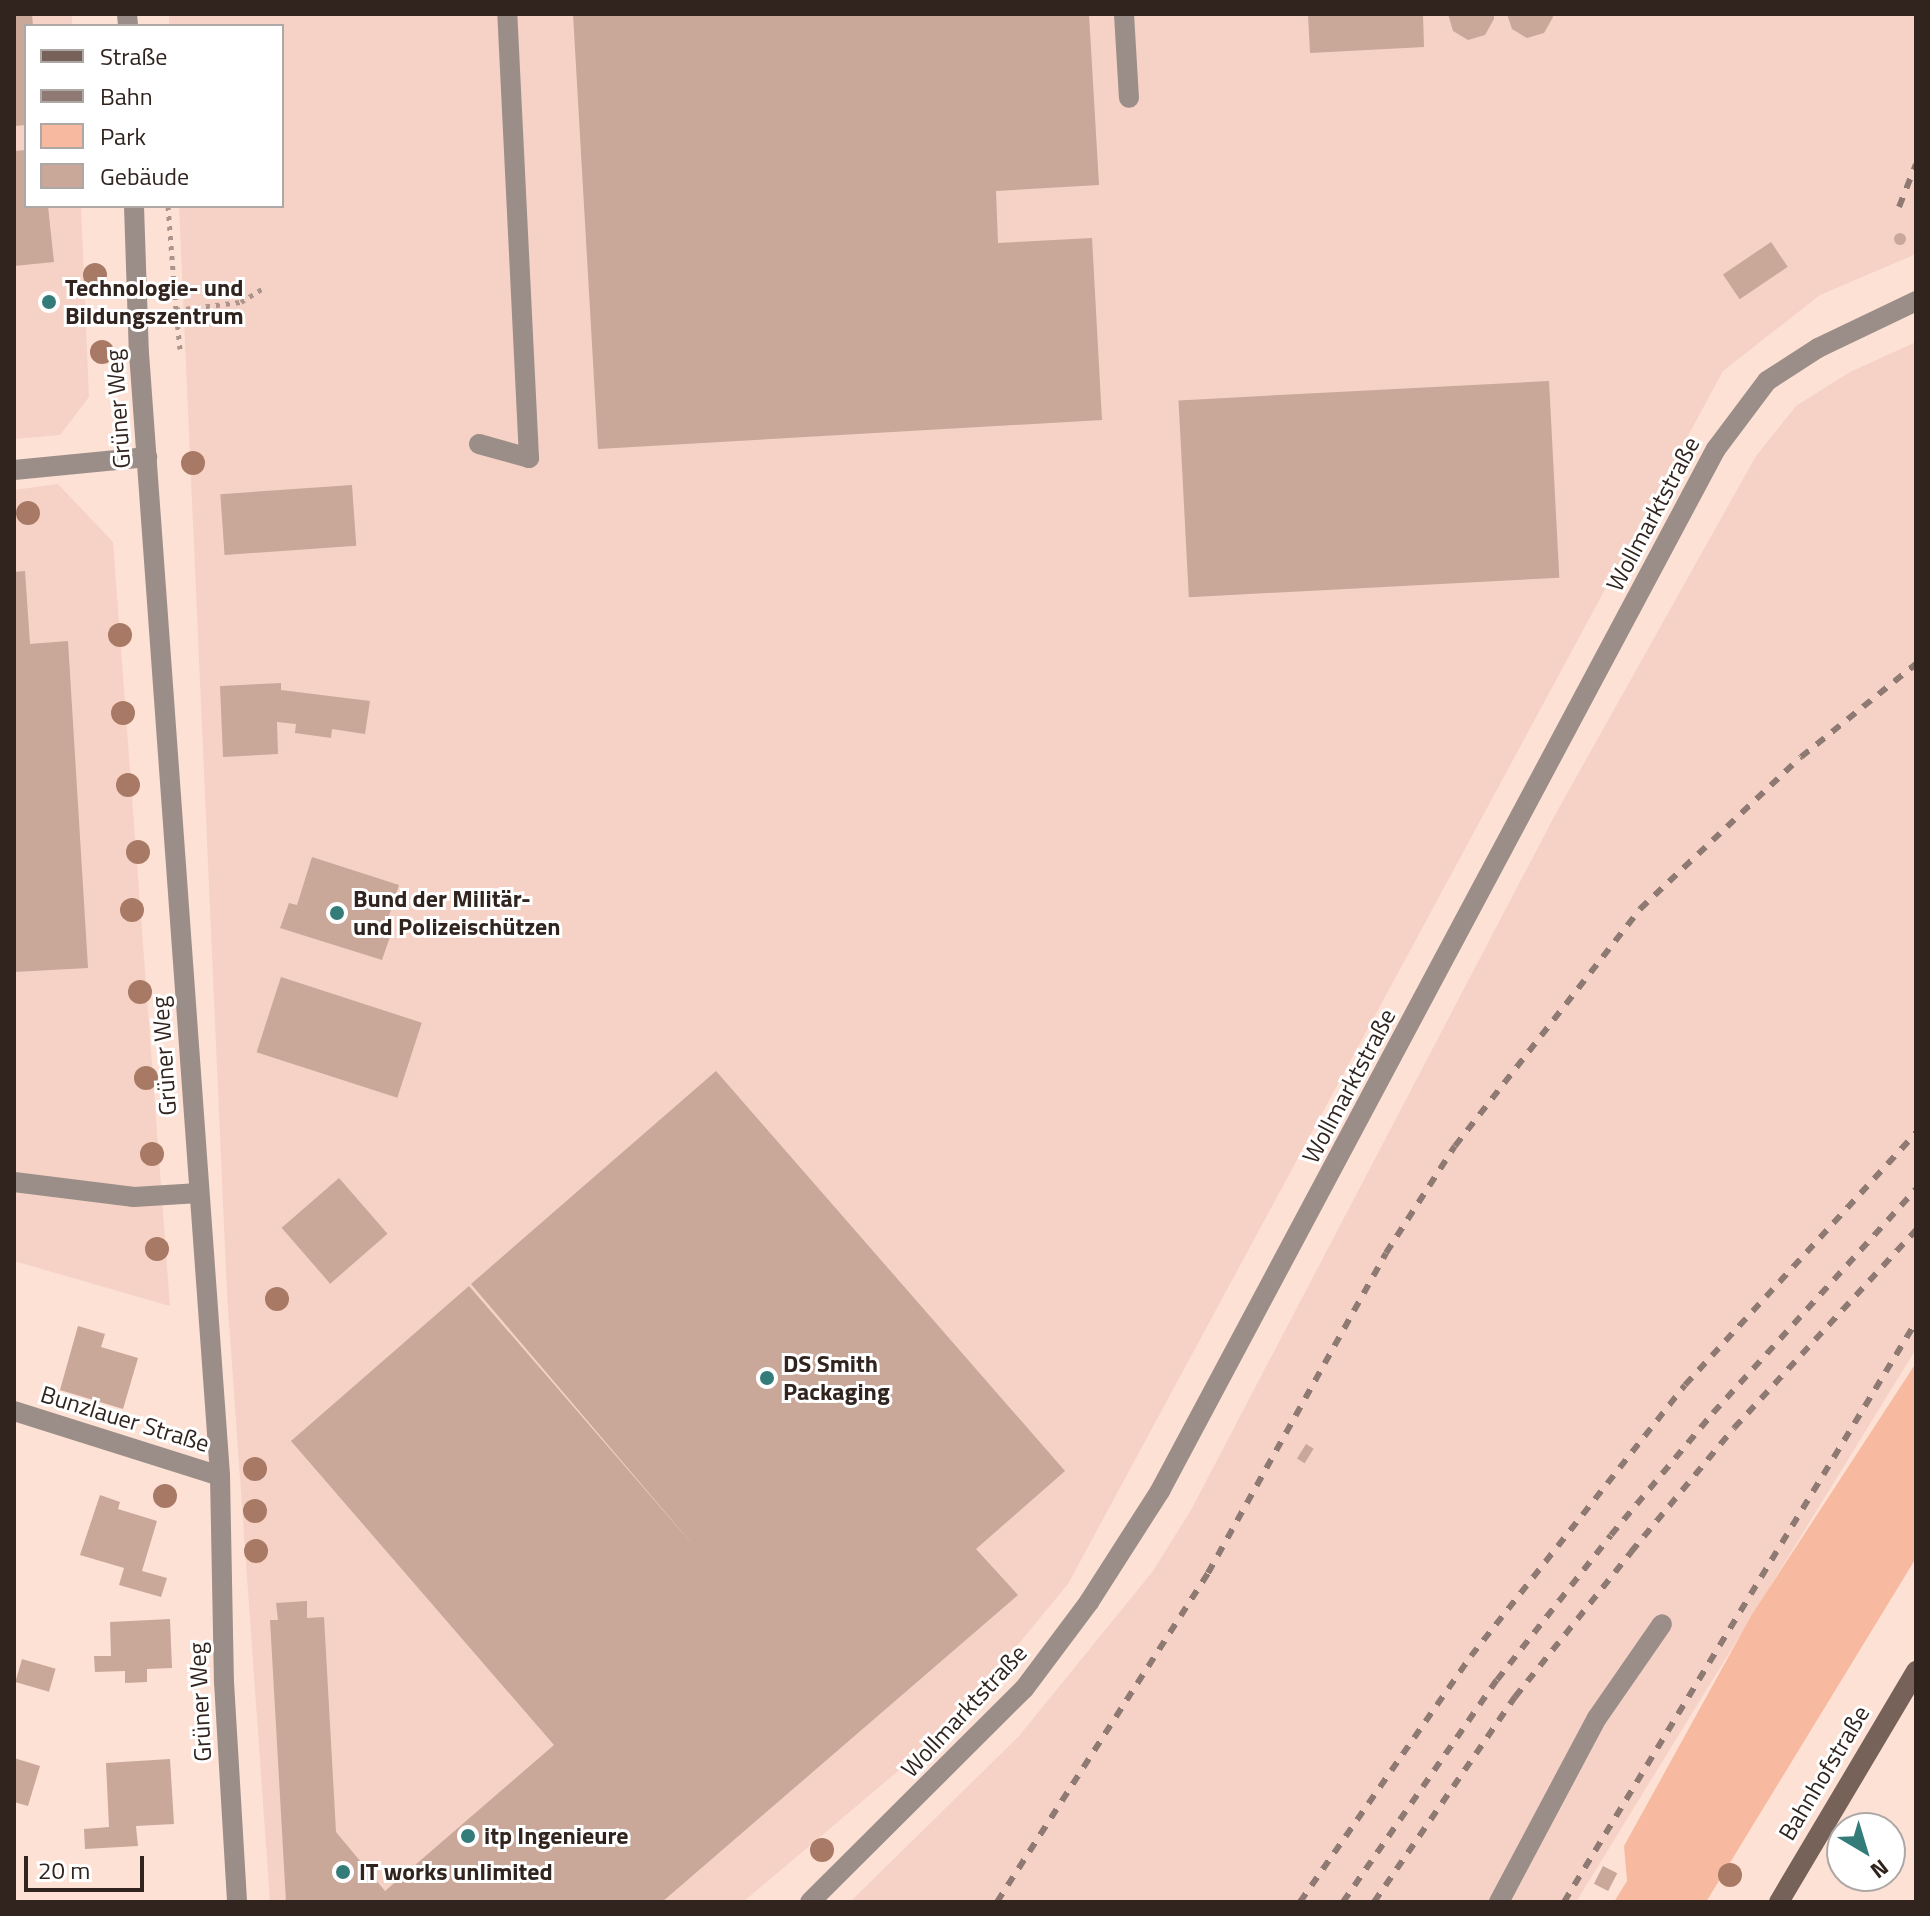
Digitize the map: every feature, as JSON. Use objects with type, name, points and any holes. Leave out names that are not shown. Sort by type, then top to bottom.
[{"type":"main road","name":"Bahnhofstraße","points":[[1779,1902],[1916,1671]]},
{"type":"street","points":[[479,444],[529,458],[507,14]]},
{"type":"street","points":[[1124,14],[1129,98]]},
{"type":"street","name":"Grüner Weg","points":[[134,208],[147,457],[220,1476],[224,1682],[237,1902]]},
{"type":"street","name":"Wollmarktstraße","points":[[810,1902],[1024,1689],[1089,1602],[1160,1491],[1716,449],[1767,381],[1818,348],[1916,301]]},
{"type":"street","points":[[14,470],[147,457]]},
{"type":"street","points":[[14,1182],[134,1197],[199,1193]]},
{"type":"street","name":"Bunzlauer Straße","points":[[14,1411],[220,1476]]},
{"type":"street","points":[[1499,1902],[1597,1718],[1662,1624]]},
{"type":"path","points":[[168,208],[180,349]]},
{"type":"path","points":[[176,310],[241,302],[265,287]]},
{"type":"shaded area","name":"Technologie- und Bildungszentrum","points":[[14,14],[72,14],[72,24],[24,24],[24,208],[81,208],[89,397],[60,435],[14,439]]},
{"type":"shaded area","points":[[169,14],[1916,14],[1916,254],[1820,295],[1723,371],[1068,1584],[949,1728],[743,1902],[270,1902],[227,1294],[179,208],[284,208],[284,24],[169,24]]},
{"type":"shaded area","points":[[1916,342],[1916,1349],[1576,1902],[850,1902],[1019,1736],[1153,1571],[1191,1510],[1555,815],[1756,456],[1796,406],[1850,372]]},
{"type":"shaded area","points":[[58,484],[113,542],[170,1306],[14,1261],[14,490]]},
{"type":"green space","points":[[1914,1366],[1916,1558],[1706,1902],[1614,1902],[1627,1881],[1624,1846],[1751,1616]]},
{"type":"building","points":[[14,14],[32,14],[33,24],[24,24],[24,125],[14,126]]},
{"type":"building","points":[[573,14],[1089,14],[1099,185],[996,191],[998,243],[1092,238],[1102,420],[598,449]]},
{"type":"building","points":[[1308,14],[1423,14],[1424,47],[1310,53]]},
{"type":"building","points":[[1448,14],[1494,14],[1494,19],[1485,35],[1468,40],[1453,31]]},
{"type":"building","points":[[1507,14],[1552,14],[1553,17],[1544,33],[1527,38],[1512,29]]},
{"type":"building","points":[[24,150],[24,208],[48,208],[54,262],[14,266],[14,151]]},
{"type":"building","points":[[1900,233],[1906,239],[1900,245],[1894,239]]},
{"type":"building","points":[[1771,242],[1788,267],[1740,299],[1723,274]]},
{"type":"building","points":[[1549,381],[1559,578],[1189,597],[1179,400]]},
{"type":"building","points":[[352,485],[356,546],[225,555],[220,494]]},
{"type":"building","points":[[25,571],[30,644],[68,641],[88,968],[14,972],[14,572]]},
{"type":"building","points":[[281,683],[281,690],[370,701],[365,734],[332,729],[331,738],[295,733],[296,724],[277,722],[278,754],[223,757],[220,686]]},
{"type":"building","name":"Bund der Militär- und Polizeischützen","points":[[312,857],[399,885],[387,922],[394,925],[382,960],[280,928],[289,903],[297,905]]},
{"type":"building","points":[[281,977],[422,1023],[397,1098],[257,1052]]},
{"type":"building","points":[[716,1071],[1065,1471],[976,1549],[1018,1595],[662,1902],[286,1902],[270,1620],[278,1620],[276,1603],[307,1601],[307,1618],[324,1617],[336,1832],[385,1891],[554,1745],[291,1441],[469,1286],[700,1553],[471,1284]]},
{"type":"building","points":[[339,1178],[388,1234],[330,1284],[282,1228]]},
{"type":"building","points":[[78,1326],[105,1334],[101,1347],[138,1358],[123,1409],[60,1390]]},
{"type":"building","points":[[1306,1444],[1314,1449],[1305,1463],[1297,1458]]},
{"type":"building","points":[[100,1495],[120,1502],[118,1509],[157,1521],[142,1571],[167,1578],[161,1597],[119,1585],[124,1568],[80,1555]]},
{"type":"building","points":[[170,1619],[172,1668],[147,1669],[147,1682],[125,1683],[125,1671],[95,1672],[94,1656],[111,1656],[110,1622]]},
{"type":"building","points":[[22,1659],[56,1669],[49,1692],[15,1682]]},
{"type":"building","points":[[14,1758],[40,1766],[28,1806],[14,1802]]},
{"type":"building","points":[[170,1759],[174,1824],[136,1826],[138,1846],[85,1849],[84,1829],[109,1827],[106,1763]]},
{"type":"building","points":[[1603,1866],[1617,1873],[1608,1891],[1594,1884]]},
{"type":"railway","points":[[1899,207],[1916,164]]},
{"type":"railway","points":[[997,1902],[1208,1573],[1386,1253],[1455,1146],[1640,909],[1801,757],[1916,664]]},
{"type":"railway","points":[[1300,1902],[1471,1656],[1685,1385],[1916,1133]]},
{"type":"railway","points":[[1343,1902],[1497,1680],[1611,1535],[1713,1413],[1916,1189]]},
{"type":"railway","points":[[1374,1902],[1515,1697],[1631,1552],[1734,1428],[1916,1230]]},
{"type":"railway","points":[[1564,1902],[1916,1322]]},
{"type":"place","name":"Technologie- und Bildungszentrum","points":[[49,302]]},
{"type":"place","name":"Bund der Militär- und Polizeischützen","points":[[337,913]]},
{"type":"place","name":"DS Smith Packaging","points":[[767,1378]]},
{"type":"place","name":"itp Ingenieure","points":[[468,1836]]},
{"type":"place","name":"IT works unlimited","points":[[343,1872]]}]
